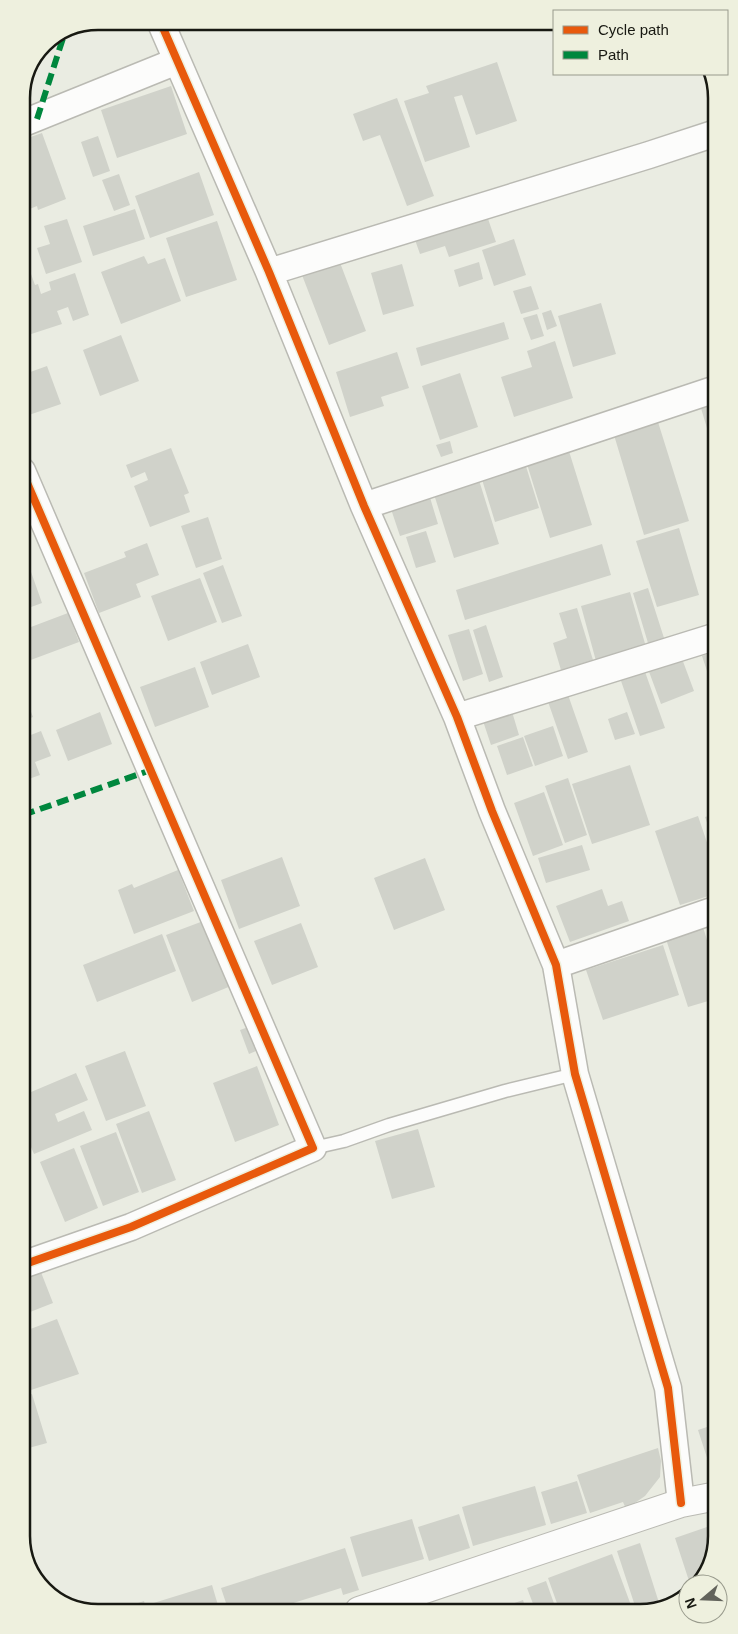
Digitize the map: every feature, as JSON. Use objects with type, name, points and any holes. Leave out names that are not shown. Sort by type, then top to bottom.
[{"type":"street","points":[[164,30],[269,272],[364,506],[457,717],[492,811],[556,965],[574,1074],[668,1388],[681,1503]]},
{"type":"street","points":[[30,121],[177,61]]},
{"type":"street","points":[[269,272],[708,136]]},
{"type":"street","points":[[364,506],[708,392]]},
{"type":"street","points":[[30,490],[313,1148],[131,1227],[30,1262]]},
{"type":"street","points":[[457,717],[708,639]]},
{"type":"street","points":[[556,965],[708,912]]},
{"type":"street","points":[[380,1604],[681,1503],[708,1498]]},
{"type":"lane","points":[[313,1148],[344,1141],[389,1125],[505,1091],[574,1074]]},
{"type":"building","points":[[497,62],[517,121],[476,135],[462,95],[454,97],[470,147],[425,162],[404,101],[429,93],[426,86]]},
{"type":"building","points":[[171,86],[187,134],[117,158],[101,110]]},
{"type":"building","points":[[397,98],[434,196],[407,206],[380,135],[363,141],[353,114]]},
{"type":"building","points":[[42,133],[66,199],[38,210],[37,206],[30,209],[30,137]]},
{"type":"building","points":[[98,136],[110,171],[93,177],[81,142]]},
{"type":"building","points":[[199,172],[214,215],[150,238],[135,196]]},
{"type":"building","points":[[119,174],[130,205],[114,211],[102,180]]},
{"type":"building","points":[[135,209],[145,239],[93,256],[83,226]]},
{"type":"building","points":[[486,213],[496,242],[449,257],[445,246],[420,254],[414,237]]},
{"type":"building","points":[[67,219],[82,262],[46,274],[37,248],[50,244],[44,226]]},
{"type":"building","points":[[217,221],[237,280],[186,297],[166,238]]},
{"type":"building","points":[[514,239],[526,275],[494,286],[482,250]]},
{"type":"building","points":[[144,256],[148,264],[165,258],[181,301],[121,324],[101,272]]},
{"type":"building","points":[[339,260],[366,331],[329,345],[302,275]]},
{"type":"building","points":[[479,262],[483,279],[459,287],[454,270]]},
{"type":"building","points":[[402,264],[414,306],[383,315],[371,273]]},
{"type":"building","points":[[75,273],[89,315],[73,321],[68,307],[57,311],[62,324],[30,334],[30,274],[35,285],[38,284],[41,294],[51,290],[49,282]]},
{"type":"building","points":[[531,286],[539,309],[521,314],[513,291]]},
{"type":"building","points":[[601,303],[616,354],[573,367],[558,316]]},
{"type":"building","points":[[551,310],[557,326],[547,330],[542,313]]},
{"type":"building","points":[[537,314],[544,336],[531,340],[523,318]]},
{"type":"building","points":[[504,322],[509,339],[421,366],[416,348]]},
{"type":"building","points":[[121,335],[139,381],[100,396],[83,350]]},
{"type":"building","points":[[555,341],[573,398],[514,417],[501,377],[532,367],[527,351]]},
{"type":"building","points":[[397,352],[409,388],[381,397],[384,406],[350,417],[336,372]]},
{"type":"building","points":[[47,366],[61,404],[30,415],[30,372]]},
{"type":"building","points":[[460,373],[478,427],[440,440],[422,386]]},
{"type":"building","points":[[708,403],[708,431],[700,405]]},
{"type":"building","points":[[658,422],[689,521],[644,535],[614,435]]},
{"type":"building","points":[[450,441],[453,453],[441,457],[436,445]]},
{"type":"building","points":[[171,448],[189,493],[184,495],[190,512],[150,527],[134,486],[148,480],[145,472],[131,478],[126,465]]},
{"type":"building","points":[[568,448],[592,525],[550,538],[526,461]]},
{"type":"building","points":[[524,460],[539,508],[495,522],[480,473]]},
{"type":"building","points":[[478,477],[499,544],[454,558],[433,491]]},
{"type":"building","points":[[428,491],[438,524],[400,536],[389,503]]},
{"type":"building","points":[[208,517],[222,559],[196,568],[181,526]]},
{"type":"building","points":[[679,528],[699,595],[657,607],[636,541]]},
{"type":"building","points":[[426,531],[436,562],[416,568],[406,537]]},
{"type":"building","points":[[147,543],[159,575],[136,584],[141,597],[99,613],[84,573],[126,557],[124,552]]},
{"type":"building","points":[[602,544],[611,575],[465,620],[456,590]]},
{"type":"building","points":[[223,565],[242,616],[222,623],[203,573]]},
{"type":"building","points":[[30,569],[42,603],[30,607]]},
{"type":"building","points":[[200,578],[217,622],[168,641],[151,596]]},
{"type":"building","points":[[648,588],[664,638],[648,643],[633,593]]},
{"type":"building","points":[[630,592],[646,647],[596,661],[581,606]]},
{"type":"building","points":[[577,608],[593,660],[561,670],[553,643],[567,638],[559,613]]},
{"type":"building","points":[[68,613],[79,642],[30,660],[30,627]]},
{"type":"building","points":[[486,625],[503,677],[489,682],[473,630]]},
{"type":"building","points":[[469,629],[483,674],[463,681],[448,635]]},
{"type":"building","points":[[248,644],[260,677],[212,695],[200,662]]},
{"type":"building","points":[[708,654],[708,674],[702,656]]},
{"type":"building","points":[[681,656],[694,691],[661,704],[648,669]]},
{"type":"building","points":[[195,667],[209,707],[155,727],[140,687]]},
{"type":"building","points":[[644,669],[665,728],[640,736],[620,678]]},
{"type":"building","points":[[566,689],[588,752],[568,759],[546,696]]},
{"type":"building","points":[[510,705],[519,735],[491,745],[481,715]]},
{"type":"building","points":[[100,712],[112,744],[68,761],[56,730]]},
{"type":"building","points":[[627,712],[635,734],[615,740],[608,719]]},
{"type":"building","points":[[553,726],[563,756],[535,766],[524,736]]},
{"type":"building","points":[[41,731],[51,756],[35,762],[40,775],[30,779],[30,735]]},
{"type":"building","points":[[523,737],[533,766],[507,775],[497,746]]},
{"type":"building","points":[[630,765],[650,825],[592,844],[572,784]]},
{"type":"building","points":[[568,778],[587,835],[565,843],[545,786]]},
{"type":"building","points":[[544,792],[563,845],[533,856],[514,803]]},
{"type":"building","points":[[698,816],[708,845],[708,896],[680,905],[655,831]]},
{"type":"building","points":[[582,845],[590,870],[546,883],[538,858]]},
{"type":"building","points":[[282,857],[300,906],[239,929],[221,880]]},
{"type":"building","points":[[425,858],[445,910],[394,930],[374,878]]},
{"type":"building","points":[[178,870],[194,911],[134,934],[118,890],[132,884],[134,888]]},
{"type":"building","points":[[602,889],[608,906],[622,901],[629,921],[570,942],[556,906]]},
{"type":"building","points":[[206,920],[231,986],[192,1002],[166,935]]},
{"type":"building","points":[[301,923],[318,967],[272,985],[254,941]]},
{"type":"building","points":[[703,927],[708,943],[708,1001],[688,1007],[666,939]]},
{"type":"building","points":[[162,934],[176,971],[97,1002],[83,965]]},
{"type":"building","points":[[663,945],[679,995],[603,1020],[586,970]]},
{"type":"building","points":[[254,1025],[263,1048],[249,1054],[240,1030]]},
{"type":"building","points":[[125,1051],[146,1106],[106,1121],[85,1066]]},
{"type":"building","points":[[257,1066],[279,1125],[235,1142],[213,1083]]},
{"type":"building","points":[[76,1073],[88,1100],[55,1114],[58,1122],[84,1111],[92,1130],[34,1154],[30,1147],[30,1092]]},
{"type":"building","points":[[149,1111],[176,1180],[142,1193],[116,1124]]},
{"type":"building","points":[[418,1129],[435,1187],[392,1199],[375,1141]]},
{"type":"building","points":[[116,1132],[139,1192],[103,1206],[80,1146]]},
{"type":"building","points":[[74,1148],[98,1208],[65,1222],[40,1162]]},
{"type":"building","points":[[37,1262],[53,1303],[30,1312],[30,1265]]},
{"type":"building","points":[[57,1319],[79,1374],[30,1390],[30,1329]]},
{"type":"building","points":[[32,1394],[47,1443],[30,1448],[30,1395]]},
{"type":"building","points":[[708,1427],[708,1461],[698,1430]]},
{"type":"building","points":[[658,1448],[661,1461],[660,1477],[645,1496],[626,1509],[623,1502],[590,1513],[577,1475]]},
{"type":"building","points":[[577,1481],[587,1513],[551,1524],[541,1492]]},
{"type":"building","points":[[535,1486],[546,1525],[473,1546],[462,1507]]},
{"type":"building","points":[[459,1514],[470,1548],[429,1561],[418,1527]]},
{"type":"building","points":[[412,1519],[424,1559],[362,1577],[350,1537]]},
{"type":"building","points":[[707,1527],[706,1554],[703,1562],[697,1574],[687,1574],[675,1538]]},
{"type":"building","points":[[640,1543],[658,1601],[634,1604],[617,1551]]},
{"type":"building","points":[[345,1548],[359,1590],[343,1595],[341,1588],[290,1604],[226,1604],[221,1588]]},
{"type":"building","points":[[612,1554],[631,1604],[557,1604],[548,1578]]},
{"type":"building","points":[[546,1581],[554,1604],[533,1604],[527,1588]]},
{"type":"building","points":[[212,1585],[218,1604],[150,1604]]},
{"type":"building","points":[[523,1600],[524,1604],[512,1604]]},
{"type":"marked path","points":[[37,119],[62,40]]},
{"type":"marked path","points":[[30,813],[151,770]]},
{"type":"cycle path","points":[[164,30],[269,272],[364,506],[457,717],[492,811],[556,965],[575,1074],[668,1388],[681,1503]]},
{"type":"cycle path","points":[[30,490],[313,1148],[131,1227],[30,1262]]}]
